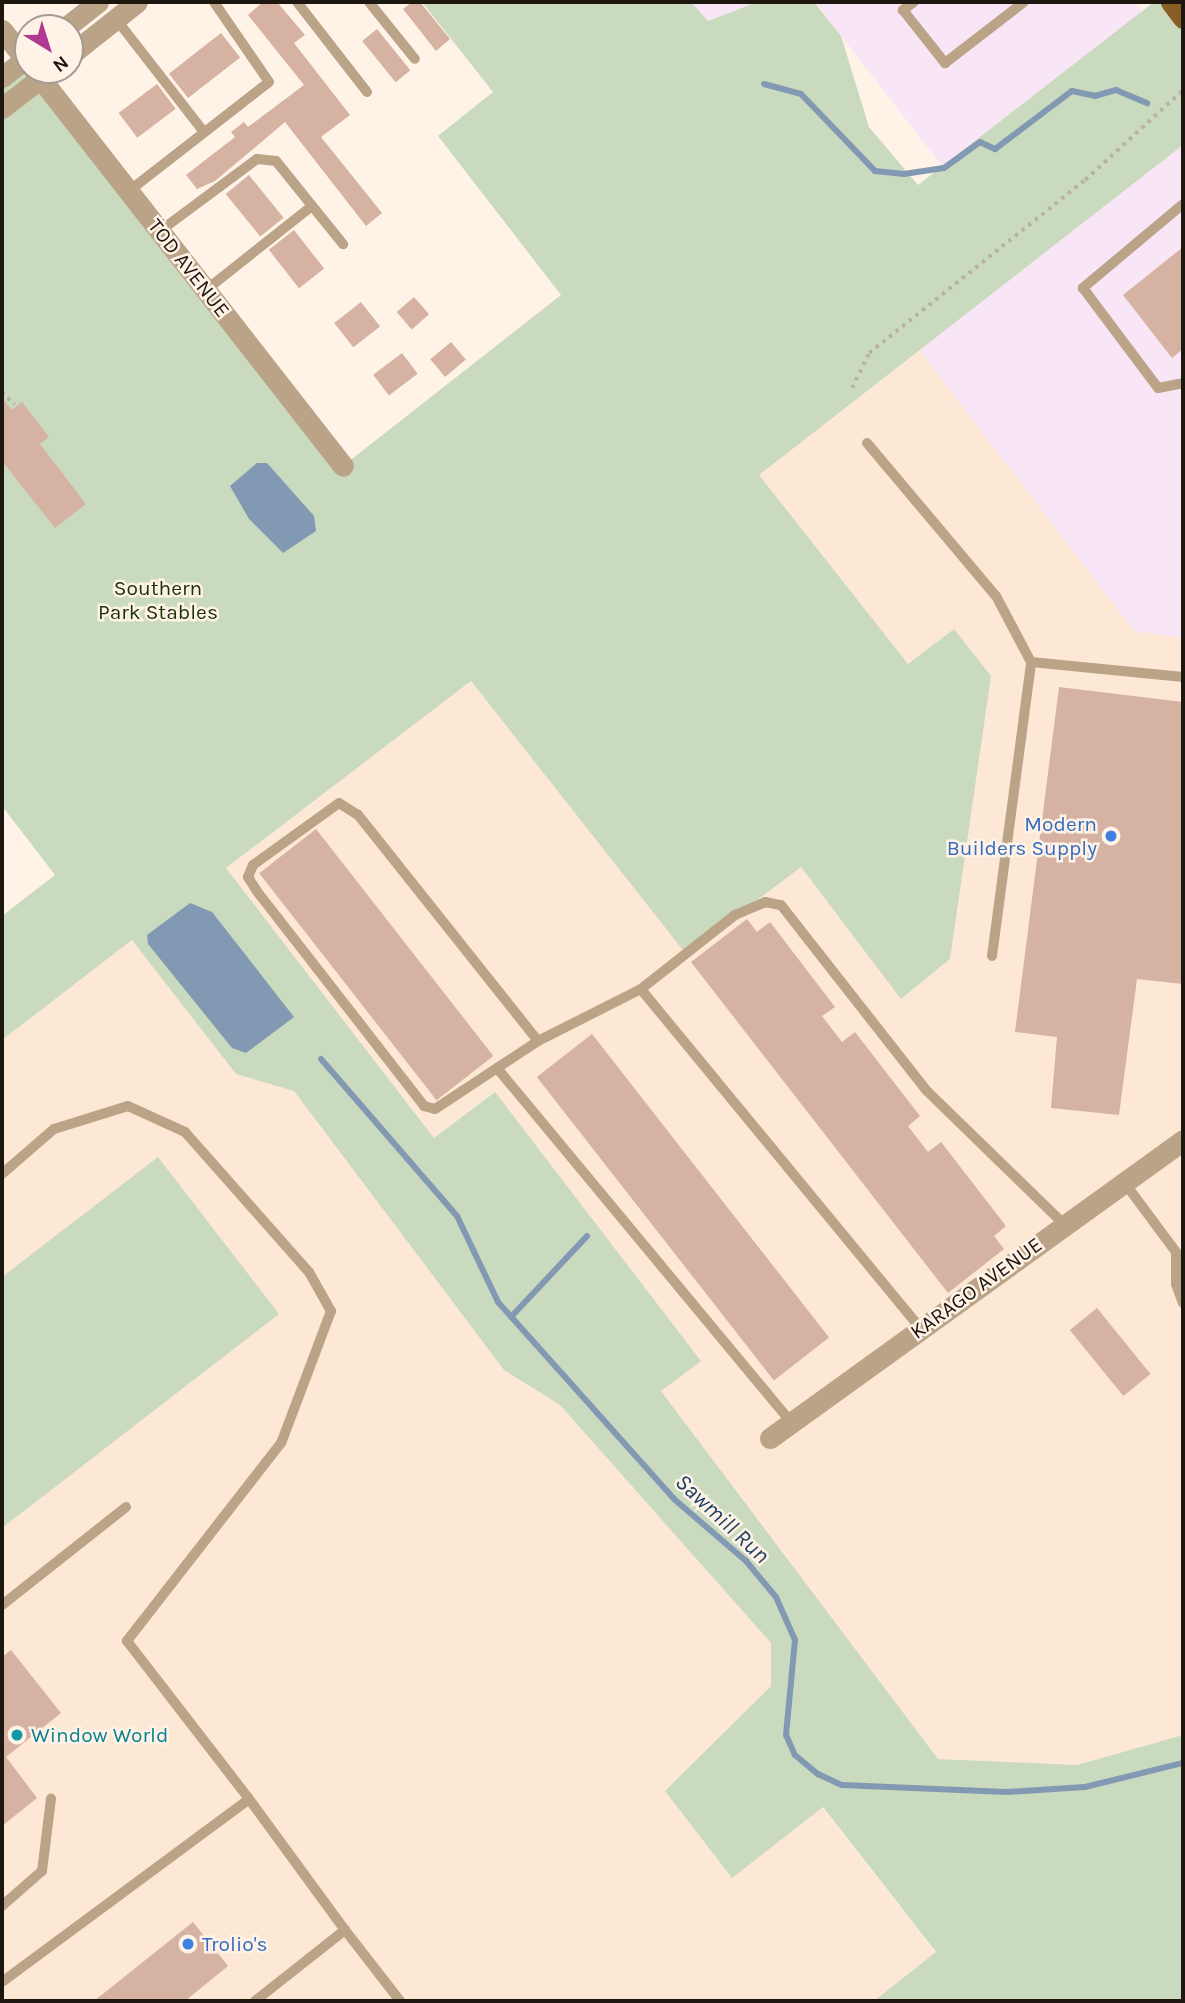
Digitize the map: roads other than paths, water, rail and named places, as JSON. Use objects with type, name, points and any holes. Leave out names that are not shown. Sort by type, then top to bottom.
[{"type":"main road","points":[[1171,2],[1183,18]]},
{"type":"street","points":[[83,14],[98,2]]},
{"type":"street","points":[[84,44],[137,2]]},
{"type":"street","name":"TOD AVENUE","points":[[2,30],[14,43]]},
{"type":"street","points":[[2,108],[21,84]]},
{"type":"street","name":"TOD AVENUE","points":[[49,84],[343,466]]},
{"type":"street","name":"KARAGO AVENUE","points":[[769,1438],[1183,1140]]},
{"type":"lane","points":[[129,191],[269,82],[214,2]]},
{"type":"lane","points":[[297,2],[367,92]]},
{"type":"lane","points":[[369,2],[415,59]]},
{"type":"lane","points":[[914,2],[903,10],[945,63],[1024,2]]},
{"type":"lane","points":[[116,19],[204,132]]},
{"type":"lane","points":[[160,230],[257,159],[276,161],[343,244]]},
{"type":"lane","points":[[1183,204],[1083,288],[1158,388],[1183,383]]},
{"type":"lane","points":[[206,290],[312,205]]},
{"type":"lane","points":[[867,443],[996,596],[1031,662],[992,956]]},
{"type":"lane","points":[[1031,662],[1183,677]]},
{"type":"lane","points":[[538,1041],[358,814],[339,803],[253,865],[248,877],[256,890],[424,1106],[446,1106],[538,1041],[641,989],[735,915],[765,902],[780,905],[926,1090],[1064,1224]]},
{"type":"lane","points":[[641,989],[921,1329]]},
{"type":"lane","points":[[497,1068],[791,1422]]},
{"type":"lane","points":[[2,1174],[54,1129],[128,1106],[185,1132],[309,1272],[331,1311],[281,1443],[127,1641],[250,1799],[400,2001]]},
{"type":"lane","points":[[1124,1182],[1176,1252],[1176,1271],[1183,1303]]},
{"type":"lane","points":[[2,1605],[126,1507]]},
{"type":"lane","points":[[2,1906],[41,1871],[51,1799]]},
{"type":"lane","points":[[2,1982],[250,1799]]},
{"type":"lane","points":[[255,2001],[345,1930]]},
{"type":"water","points":[[257,463],[267,463],[314,516],[316,531],[283,553],[249,519],[230,486]]},
{"type":"water","points":[[190,903],[212,912],[294,1017],[246,1053],[232,1048],[148,944],[147,935]]},
{"type":"waterway","points":[[764,84],[801,94],[875,171],[904,174],[944,168],[980,142],[995,149],[1072,91],[1095,96],[1116,90],[1147,103]]},
{"type":"waterway","name":"Sawmill Run","points":[[321,1059],[457,1216],[498,1302],[674,1499],[746,1561],[776,1597],[795,1640],[786,1735],[795,1755],[818,1774],[842,1785],[1007,1792],[1085,1787],[1183,1763]]},
{"type":"waterway","points":[[511,1317],[587,1236]]},
{"type":"place","name":"Modern Builders Supply","points":[[1111,836]]},
{"type":"place","name":"Window World","points":[[17,1735]]},
{"type":"place","name":"Trolio's","points":[[188,1944]]},
{"type":"park label","name":"Southern Park Stables","points":[[158,600]]}]
